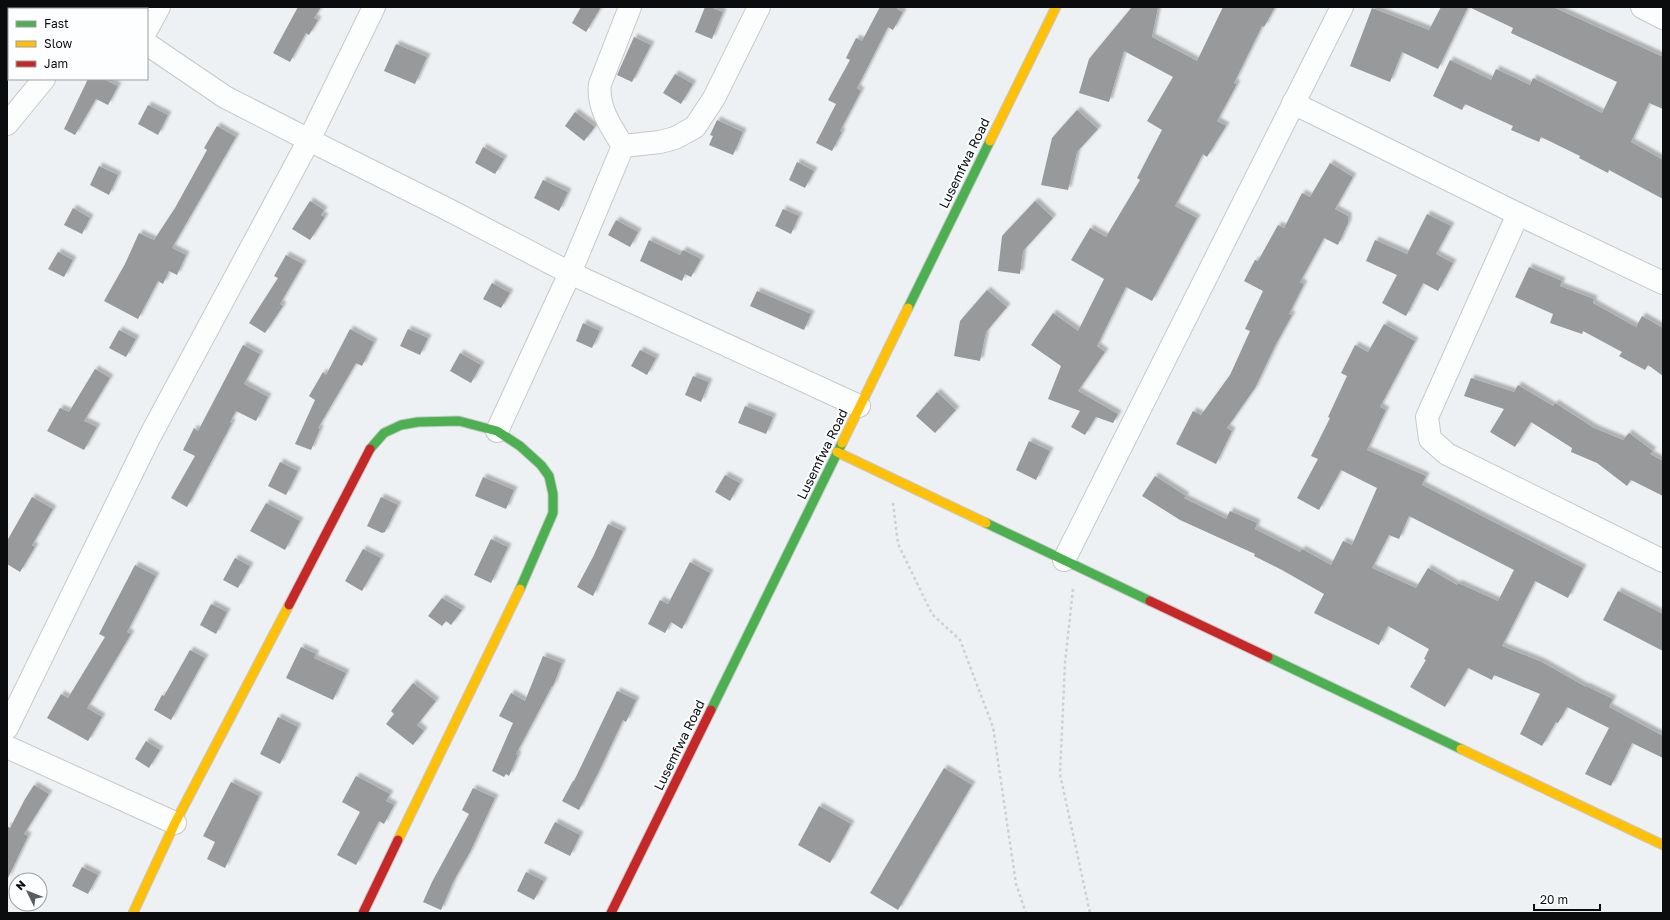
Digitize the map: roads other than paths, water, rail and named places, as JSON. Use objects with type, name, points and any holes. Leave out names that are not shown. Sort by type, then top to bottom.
[{"type":"street","points":[[148,26],[159,7]]},
{"type":"street","points":[[7,728],[150,436],[308,140],[374,7]]},
{"type":"street","points":[[623,146],[609,124],[601,103],[599,91],[600,84],[630,7]]},
{"type":"street","points":[[623,146],[660,142],[675,138],[695,127],[714,98],[759,7]]},
{"type":"street","name":"Lusemfwa Road","points":[[611,913],[1056,7]]},
{"type":"street","points":[[1073,565],[1293,103],[1342,7]]},
{"type":"street","points":[[1642,7],[1663,18]]},
{"type":"street","points":[[148,45],[225,97],[308,140],[447,209],[570,273],[859,406]]},
{"type":"street","points":[[7,124],[43,80]]},
{"type":"street","points":[[1293,103],[1518,214],[1663,283]]},
{"type":"street","points":[[497,430],[570,273],[623,146]]},
{"type":"street","points":[[1518,214],[1427,417],[1430,439],[1447,454],[1663,561]]},
{"type":"street","points":[[133,913],[175,823],[370,449],[384,433],[401,425],[418,422],[459,421],[497,430],[520,446],[541,465],[549,476],[553,494],[553,513],[516,598],[364,913]]},
{"type":"street","points":[[837,452],[1663,845]]},
{"type":"street","points":[[7,747],[175,823]]}]
